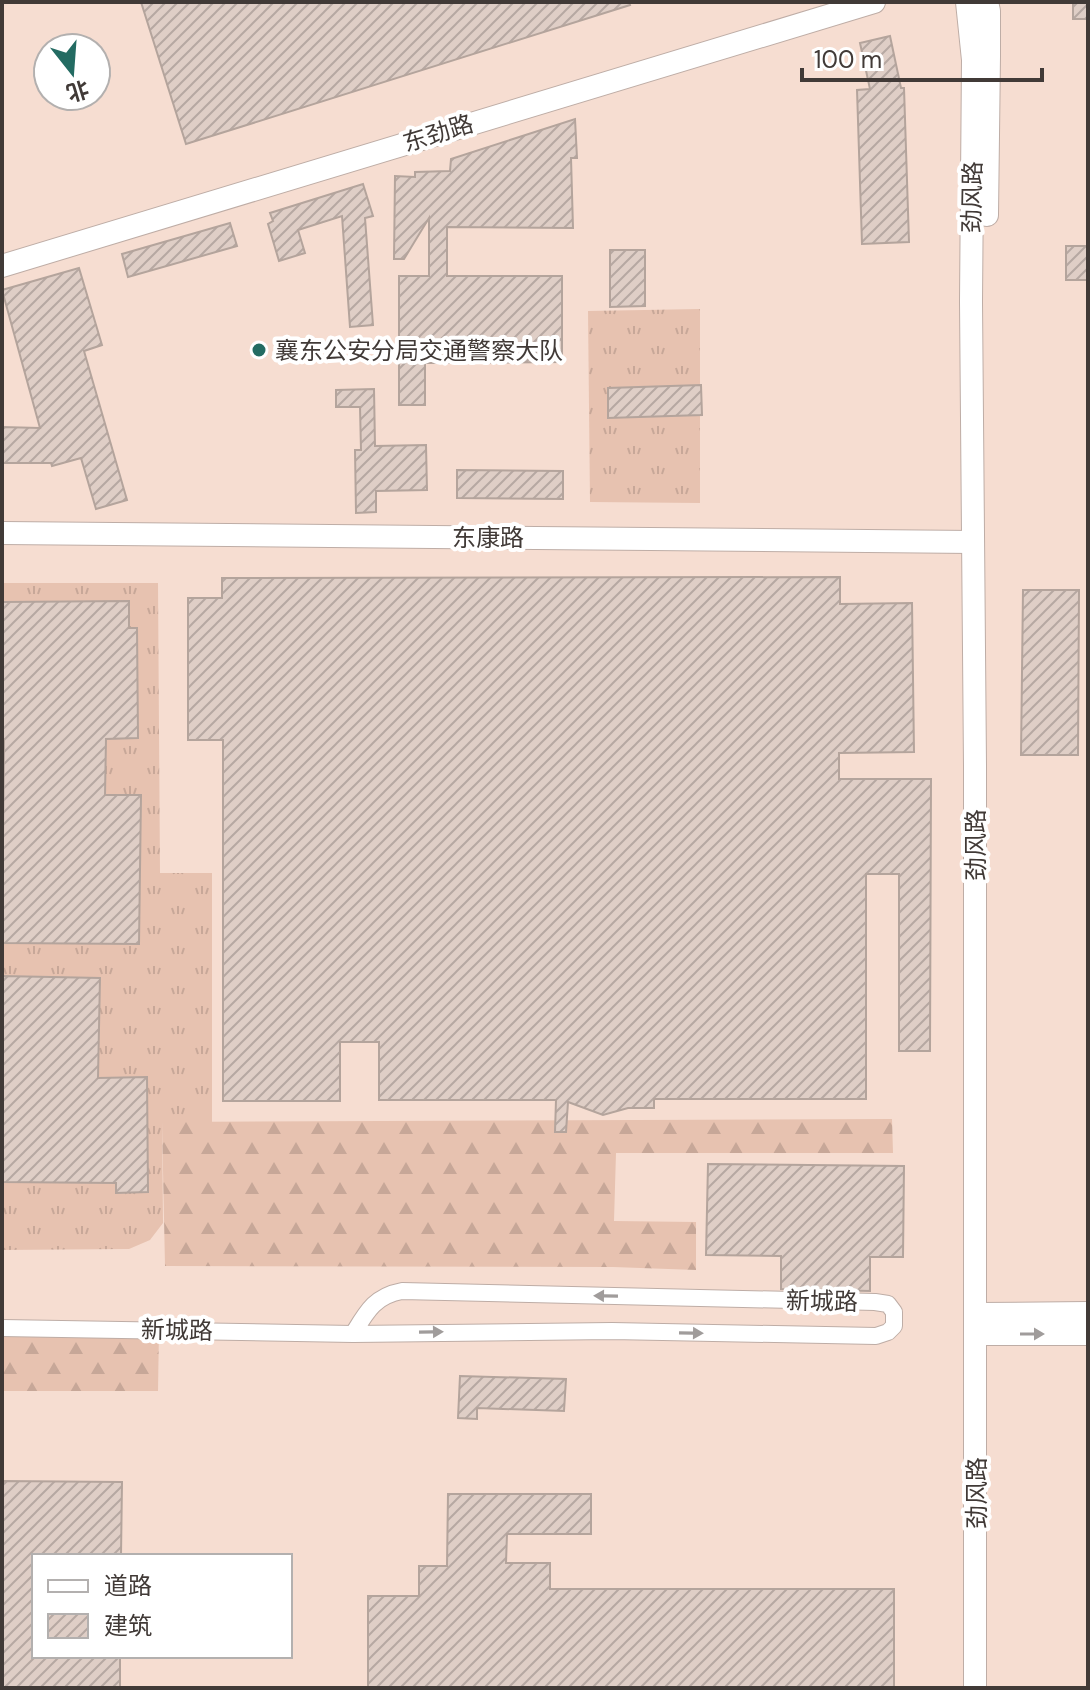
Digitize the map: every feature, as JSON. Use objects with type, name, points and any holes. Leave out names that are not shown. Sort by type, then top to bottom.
[{"type":"street","name":"东劲路","points":[[2,266],[874,2]]},
{"type":"street","name":"劲风路","points":[[967,2],[973,60],[973,542],[982,1324],[990,1688]]},
{"type":"street","name":"劲风路","points":[[975,1688],[989,766],[987,2]]},
{"type":"street","name":"东康路","points":[[2,533],[973,542]]},
{"type":"street","name":"新城路","points":[[2,1328],[353,1334],[597,1331],[876,1336],[894,1326],[894,1312],[888,1304],[875,1302],[402,1291],[387,1294],[373,1302],[353,1334]]},
{"type":"street","points":[[982,1324],[1088,1313]]},
{"type":"street","points":[[982,1324],[1088,1334]]},
{"type":"shaded area","points":[[2,2],[1088,2],[1088,1688],[2,1688]]},
{"type":"green space","points":[[700,309],[700,503],[590,502],[588,311]]},
{"type":"green space","points":[[2,583],[158,583],[160,873],[212,873],[212,1122],[162,1122],[163,1223],[150,1240],[129,1249],[2,1250]]},
{"type":"green space","points":[[892,1119],[893,1153],[616,1153],[614,1221],[696,1222],[696,1270],[165,1266],[162,1122]]},
{"type":"green space","points":[[2,1328],[159,1329],[158,1391],[2,1391]]},
{"type":"building","points":[[141,2],[629,2],[630,5],[186,144]]},
{"type":"building","points":[[1073,2],[1088,2],[1088,19],[1073,19]]},
{"type":"building","points":[[890,36],[901,88],[904,88],[909,242],[862,244],[857,90],[870,89],[860,43]]},
{"type":"building","points":[[575,119],[577,158],[571,158],[573,228],[447,227],[447,276],[562,276],[562,362],[425,363],[425,405],[399,405],[399,276],[429,276],[429,218],[404,259],[394,259],[395,176],[415,177],[415,172],[450,171],[451,159]]},
{"type":"building","points":[[363,184],[373,216],[365,218],[373,325],[350,327],[342,216],[298,230],[305,253],[279,261],[268,224],[273,221],[270,213]]},
{"type":"building","points":[[230,223],[237,246],[128,277],[122,254]]},
{"type":"building","points":[[1066,246],[1088,246],[1088,280],[1066,280]]},
{"type":"building","points":[[610,250],[645,250],[645,306],[610,307]]},
{"type":"building","points":[[79,268],[102,345],[84,351],[127,500],[96,509],[81,458],[52,466],[51,463],[2,463],[2,427],[40,428],[2,290]]},
{"type":"building","points":[[701,385],[702,415],[608,418],[608,388]]},
{"type":"building","points":[[374,389],[375,446],[426,445],[427,490],[376,491],[376,512],[356,513],[355,450],[361,450],[360,407],[336,407],[336,390]]},
{"type":"building","points":[[457,470],[563,471],[563,499],[457,498]]},
{"type":"building","points":[[840,577],[840,604],[912,603],[914,752],[839,753],[839,779],[931,779],[930,1051],[899,1051],[899,874],[866,874],[866,1099],[654,1099],[654,1108],[628,1108],[603,1115],[568,1102],[566,1132],[555,1132],[556,1100],[379,1100],[379,1042],[340,1042],[340,1101],[223,1101],[223,740],[188,740],[188,598],[222,598],[222,578]]},
{"type":"building","points":[[1023,590],[1079,590],[1078,755],[1021,755]]},
{"type":"building","points":[[129,601],[129,628],[137,628],[138,738],[106,739],[105,795],[141,795],[139,944],[2,943],[2,602]]},
{"type":"building","points":[[2,976],[100,978],[98,1078],[147,1077],[148,1192],[116,1193],[116,1183],[2,1182]]},
{"type":"building","points":[[708,1164],[904,1166],[903,1257],[870,1257],[870,1291],[781,1289],[781,1256],[706,1255]]},
{"type":"building","points":[[460,1376],[566,1379],[564,1411],[477,1408],[477,1419],[458,1418]]},
{"type":"building","points":[[2,1481],[122,1482],[121,1554],[32,1554],[32,1658],[120,1658],[120,1688],[2,1688]]},
{"type":"building","points":[[448,1494],[591,1494],[591,1534],[507,1534],[506,1563],[550,1563],[550,1589],[894,1589],[894,1688],[368,1688],[368,1596],[419,1596],[419,1566],[447,1566]]},
{"type":"place","name":"襄东公安分局交通警察大队","points":[[259,350]]}]
